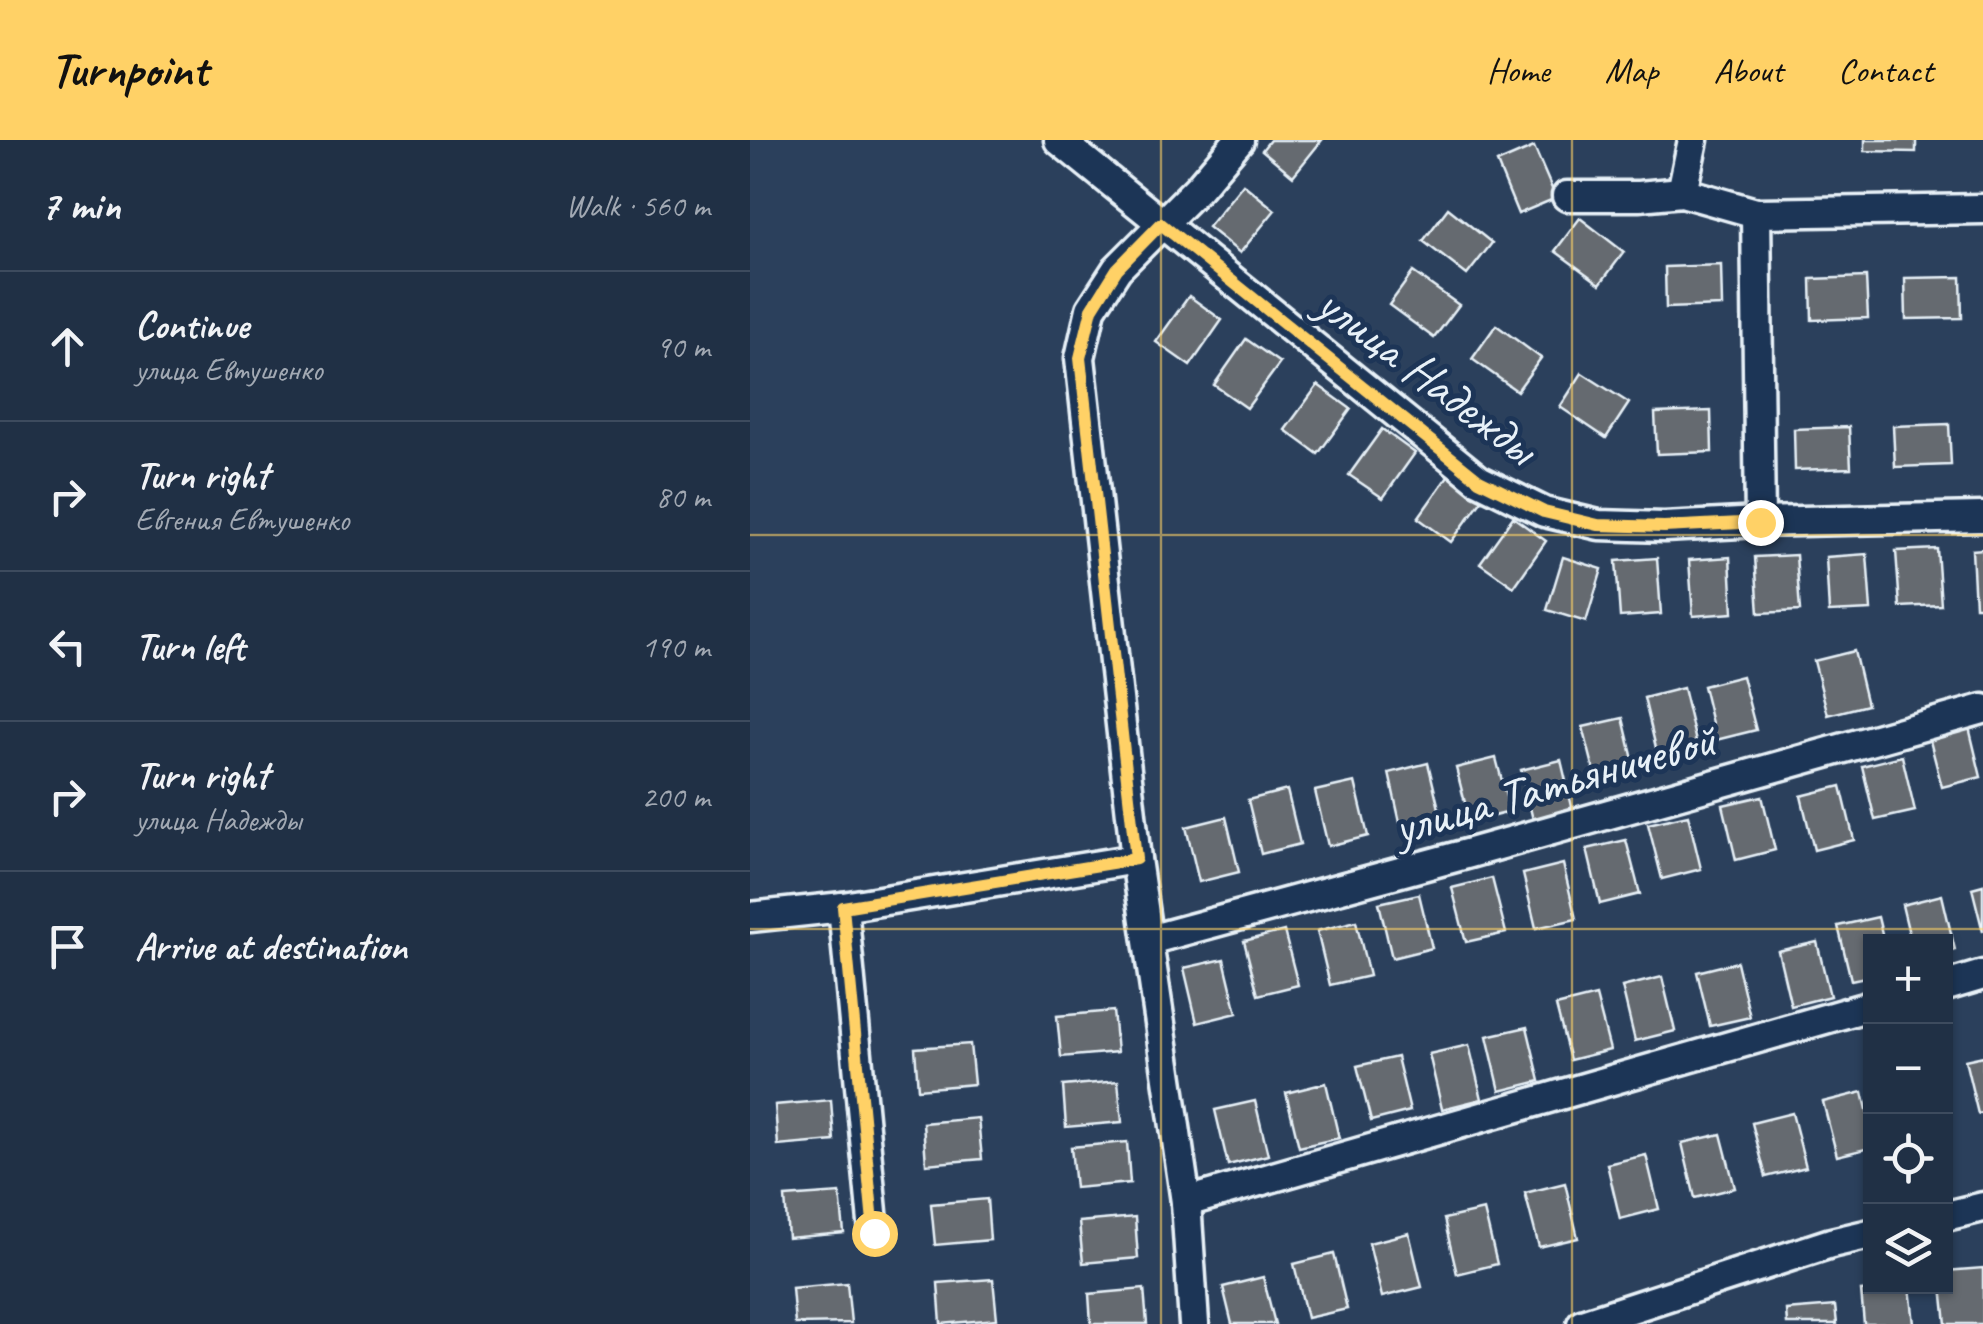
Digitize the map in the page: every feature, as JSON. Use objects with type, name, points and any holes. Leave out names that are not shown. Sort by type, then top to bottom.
[{"type":"street","name":"улица Надежды","points":[[1059,140],[1479,480],[1544,512],[1598,525],[1664,527],[1983,518]]},
{"type":"street","points":[[1194,1324],[1186,1202],[1136,859],[1080,358],[1092,309],[1117,269],[1200,186],[1239,140]]},
{"type":"street","points":[[1682,192],[1693,140]]},
{"type":"street","points":[[1567,196],[1682,192],[1756,213],[1983,209]]},
{"type":"street","points":[[1756,213],[1760,522]]},
{"type":"street","name":"улица Татьяничевой","points":[[1149,940],[1983,709]]},
{"type":"street","points":[[750,916],[843,907],[1136,859]]},
{"type":"street","points":[[843,907],[874,1233]]},
{"type":"street","points":[[1953,984],[1983,975]]},
{"type":"street","points":[[1186,1202],[1863,1008]]},
{"type":"street","points":[[1953,1214],[1983,1207]]},
{"type":"street","points":[[1582,1324],[1863,1236]]},
{"type":"building","points":[[1270,140],[1322,140],[1293,176],[1262,150]]},
{"type":"building","points":[[1865,140],[1916,140],[1916,152],[1865,151]]},
{"type":"building","points":[[1534,147],[1556,198],[1518,214],[1497,163]]},
{"type":"building","points":[[1243,184],[1275,210],[1240,253],[1208,227]]},
{"type":"building","points":[[1448,208],[1492,243],[1467,275],[1423,241]]},
{"type":"building","points":[[1580,218],[1624,252],[1600,284],[1555,251]]},
{"type":"building","points":[[1721,265],[1722,306],[1666,308],[1665,267]]},
{"type":"building","points":[[1413,272],[1459,305],[1434,338],[1389,305]]},
{"type":"building","points":[[1866,277],[1868,318],[1812,320],[1811,279]]},
{"type":"building","points":[[1961,277],[1962,318],[1906,319],[1905,278]]},
{"type":"building","points":[[1189,296],[1222,320],[1190,366],[1156,342]]},
{"type":"building","points":[[1496,325],[1541,358],[1517,391],[1472,359]]},
{"type":"building","points":[[1246,339],[1280,363],[1247,408],[1214,385]]},
{"type":"building","points":[[1582,373],[1629,403],[1606,438],[1560,407]]},
{"type":"building","points":[[1318,385],[1351,409],[1318,454],[1285,430]]},
{"type":"building","points":[[1711,411],[1712,452],[1657,454],[1655,413]]},
{"type":"building","points":[[1949,424],[1951,465],[1895,467],[1893,426]]},
{"type":"building","points":[[1849,427],[1851,468],[1795,470],[1794,429]]},
{"type":"building","points":[[1382,429],[1415,453],[1383,498],[1349,475]]},
{"type":"building","points":[[1450,473],[1484,497],[1451,542],[1418,518]]},
{"type":"building","points":[[1513,517],[1546,541],[1514,587],[1480,563]]},
{"type":"building","points":[[1937,549],[1941,605],[1900,607],[1896,551]]},
{"type":"building","points":[[1983,549],[1983,606],[1975,606],[1972,550]]},
{"type":"building","points":[[1867,554],[1871,610],[1829,612],[1826,557]]},
{"type":"building","points":[[1796,555],[1800,611],[1759,613],[1755,557]]},
{"type":"building","points":[[1563,557],[1602,569],[1586,622],[1547,610]]},
{"type":"building","points":[[1730,557],[1733,613],[1693,616],[1689,560]]},
{"type":"building","points":[[1657,558],[1661,614],[1620,617],[1616,561]]},
{"type":"building","points":[[1854,651],[1867,705],[1828,715],[1814,661]]},
{"type":"building","points":[[1742,676],[1756,730],[1716,740],[1703,686]]},
{"type":"building","points":[[1683,688],[1696,742],[1657,752],[1644,698]]},
{"type":"building","points":[[1623,718],[1636,772],[1597,782],[1583,727]]},
{"type":"building","points":[[1968,723],[1981,777],[1942,787],[1928,733]]},
{"type":"building","points":[[1902,756],[1915,811],[1875,820],[1862,766]]},
{"type":"building","points":[[1496,758],[1510,812],[1470,822],[1456,768]]},
{"type":"building","points":[[1561,760],[1574,815],[1534,824],[1521,770]]},
{"type":"building","points":[[1428,763],[1441,817],[1401,827],[1389,773]]},
{"type":"building","points":[[1355,782],[1368,836],[1328,846],[1315,791]]},
{"type":"building","points":[[1841,786],[1854,840],[1814,850],[1801,796]]},
{"type":"building","points":[[1287,790],[1300,844],[1261,854],[1248,800]]},
{"type":"building","points":[[1762,796],[1775,850],[1736,860],[1723,805]]},
{"type":"building","points":[[1688,815],[1701,869],[1662,879],[1648,824]]},
{"type":"building","points":[[1226,817],[1239,872],[1199,882],[1186,827]]},
{"type":"building","points":[[1626,840],[1640,894],[1600,904],[1587,849]]},
{"type":"building","points":[[1563,864],[1576,919],[1536,928],[1523,874]]},
{"type":"building","points":[[1492,878],[1506,933],[1466,942],[1452,888]]},
{"type":"building","points":[[1983,885],[1983,932],[1972,888]]},
{"type":"building","points":[[1419,894],[1432,948],[1392,958],[1379,903]]},
{"type":"building","points":[[1942,895],[1951,934],[1909,934],[1902,905]]},
{"type":"building","points":[[1878,917],[1882,934],[1863,934],[1863,977],[1851,980],[1838,926]]},
{"type":"building","points":[[1356,921],[1369,976],[1330,985],[1317,931]]},
{"type":"building","points":[[1284,931],[1298,985],[1258,995],[1244,941]]},
{"type":"building","points":[[1817,942],[1830,996],[1791,1006],[1778,951]]},
{"type":"building","points":[[1224,959],[1237,1013],[1197,1023],[1184,968]]},
{"type":"building","points":[[1737,962],[1750,1017],[1710,1026],[1697,972]]},
{"type":"building","points":[[1662,977],[1675,1031],[1635,1041],[1622,987]]},
{"type":"building","points":[[1596,996],[1610,1050],[1570,1060],[1556,1006]]},
{"type":"building","points":[[1113,1011],[1117,1052],[1061,1057],[1057,1016]]},
{"type":"building","points":[[1527,1027],[1540,1081],[1500,1091],[1487,1036]]},
{"type":"building","points":[[970,1044],[974,1084],[918,1089],[915,1048]]},
{"type":"building","points":[[1469,1045],[1482,1099],[1442,1109],[1429,1054]]},
{"type":"building","points":[[1983,1056],[1983,1113],[1978,1114],[1965,1060]]},
{"type":"building","points":[[1397,1057],[1410,1111],[1371,1121],[1357,1066]]},
{"type":"building","points":[[1118,1081],[1122,1122],[1066,1127],[1063,1086]]},
{"type":"building","points":[[1326,1083],[1339,1138],[1299,1147],[1286,1093]]},
{"type":"building","points":[[1863,1092],[1863,1150],[1837,1156],[1823,1102]]},
{"type":"building","points":[[831,1100],[834,1141],[778,1146],[775,1105]]},
{"type":"building","points":[[1255,1101],[1268,1155],[1228,1165],[1215,1110]]},
{"type":"building","points":[[1792,1113],[1806,1167],[1766,1177],[1752,1123]]},
{"type":"building","points":[[978,1118],[982,1159],[926,1164],[923,1123]]},
{"type":"building","points":[[1721,1134],[1735,1188],[1695,1198],[1682,1143]]},
{"type":"building","points":[[1127,1142],[1130,1183],[1075,1188],[1071,1147]]},
{"type":"building","points":[[1646,1155],[1659,1209],[1620,1219],[1607,1164]]},
{"type":"building","points":[[1565,1183],[1578,1238],[1539,1247],[1525,1193]]},
{"type":"building","points":[[840,1193],[844,1233],[788,1238],[785,1197]]},
{"type":"building","points":[[987,1199],[990,1240],[935,1245],[931,1204]]},
{"type":"building","points":[[1484,1210],[1497,1264],[1457,1274],[1444,1219]]},
{"type":"building","points":[[1135,1217],[1138,1258],[1083,1263],[1079,1222]]},
{"type":"building","points":[[1409,1233],[1422,1287],[1382,1297],[1369,1243]]},
{"type":"building","points":[[1334,1254],[1347,1309],[1307,1318],[1294,1264]]},
{"type":"building","points":[[1983,1268],[1983,1324],[1946,1324],[1943,1294],[1953,1294],[1953,1270]]},
{"type":"building","points":[[1263,1277],[1275,1324],[1232,1324],[1223,1287]]},
{"type":"building","points":[[993,1279],[997,1319],[941,1324],[938,1283]]},
{"type":"building","points":[[847,1283],[851,1323],[795,1324],[792,1288]]},
{"type":"building","points":[[1144,1289],[1147,1324],[1091,1324],[1089,1294]]},
{"type":"building","points":[[1861,1291],[1911,1294],[1914,1324],[1864,1324]]},
{"type":"building","points":[[1835,1306],[1837,1324],[1787,1324],[1786,1310]]},
{"type":"route","points":[[874,1233],[843,907],[1136,859],[1080,358],[1092,309],[1117,269],[1161,224],[1479,480],[1544,512],[1598,525],[1664,527],[1760,522]]}]
